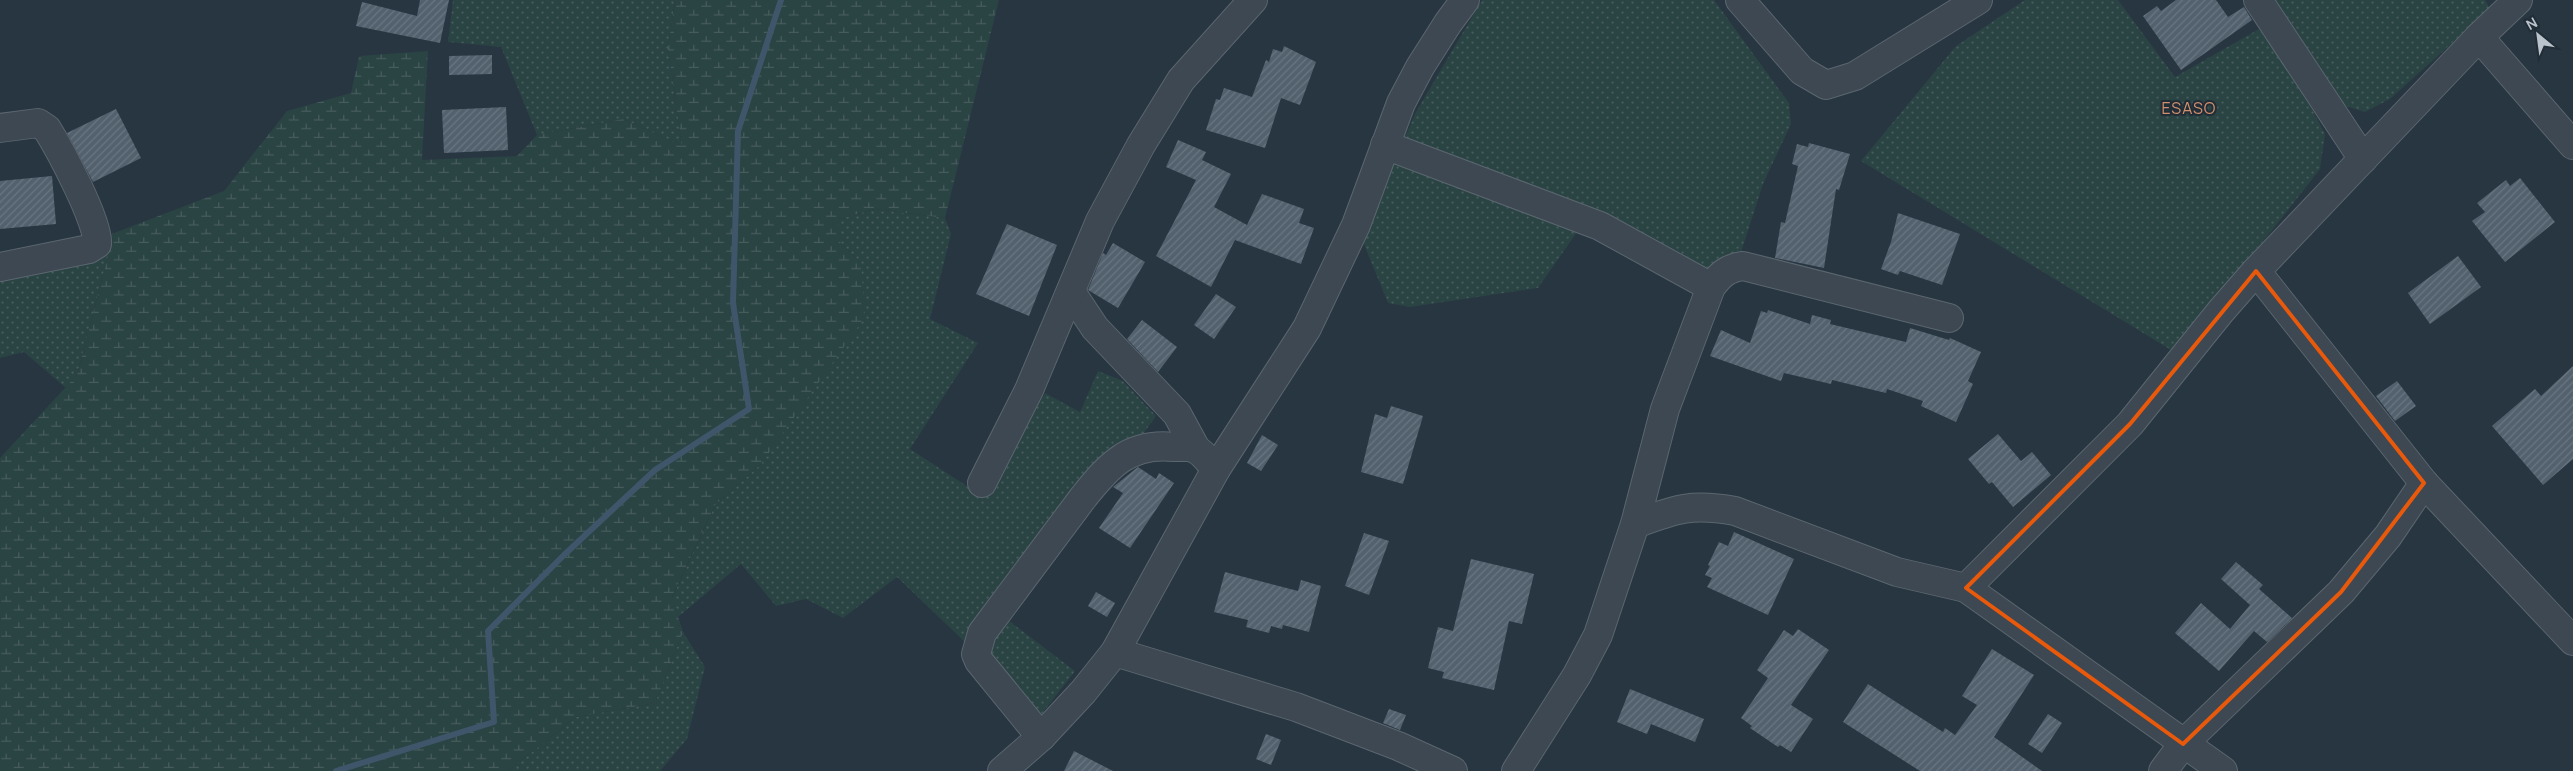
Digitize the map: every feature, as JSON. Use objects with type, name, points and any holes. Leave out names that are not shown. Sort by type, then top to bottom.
[{"type":"street","points":[[982,483],[1029,390],[1100,221],[1141,145],[1181,80],[1253,0]]},
{"type":"street","points":[[1002,771],[1041,737],[1083,692],[1115,652],[1216,469],[1307,328],[1356,225],[1400,104],[1420,67],[1465,0]]},
{"type":"street","points":[[1740,0],[1802,71],[1826,85],[1855,76],[1978,0]]},
{"type":"street","points":[[2258,0],[2363,159]]},
{"type":"street","points":[[1966,588],[2130,424],[2215,318],[2256,271],[2479,37],[2518,0]]},
{"type":"street","points":[[2479,37],[2573,145]]},
{"type":"street","points":[[0,128],[38,123],[47,128],[90,214],[98,236],[97,244],[89,249],[0,267]]},
{"type":"street","points":[[1385,145],[1600,226],[1711,287]]},
{"type":"street","points":[[1516,771],[1577,674],[1598,635],[1635,524],[1665,409],[1711,287],[1724,272],[1742,266],[1949,318]]},
{"type":"street","points":[[2256,271],[2424,483],[2573,641]]},
{"type":"street","points":[[1071,292],[1095,328],[1177,414],[1196,449],[1216,469]]},
{"type":"street","points":[[1041,737],[979,661],[976,654],[982,633],[1087,492],[1118,460],[1139,448],[1153,446],[1196,449]]},
{"type":"street","points":[[2163,771],[2183,744],[2341,592],[2388,536],[2424,483]]},
{"type":"street","points":[[1635,524],[1677,509],[1709,506],[1735,511],[1897,572],[1966,588],[2223,771]]},
{"type":"street","points":[[1115,652],[1296,707],[1398,746],[1453,771]]},
{"type":"highlighted area","points":[[2256,271],[2424,483],[2341,592],[2183,744],[1966,588],[2130,424]]},
{"type":"green space","points":[[453,0],[675,0],[668,48],[682,146],[623,119],[537,135],[501,47],[448,42]]},
{"type":"green space","points":[[675,0],[999,0],[945,218],[875,209],[839,219],[839,241],[861,263],[865,317],[761,464],[715,505],[672,597],[683,632],[655,703],[576,717],[508,771],[0,771],[0,458],[77,375],[114,233],[224,191],[287,111],[351,93],[359,56],[428,51],[422,160],[517,156],[537,135],[623,119],[682,146],[668,48]]},
{"type":"green space","points":[[1482,0],[1714,0],[1789,103],[1791,124],[1763,184],[1735,271],[1709,279],[1593,209],[1538,288],[1410,307],[1388,303],[1361,237],[1416,112]]},
{"type":"green space","points":[[2025,0],[2118,0],[2175,77],[2259,29],[2299,84],[2325,134],[2320,169],[2176,353],[1861,161],[1956,46]]},
{"type":"green space","points":[[2267,0],[2485,0],[2490,9],[2390,99],[2365,112],[2342,105]]},
{"type":"green space","points":[[875,209],[945,218],[951,234],[930,319],[978,343],[910,449],[979,494],[1006,462],[1045,393],[1080,412],[1098,371],[1123,381],[1156,416],[1009,621],[1075,671],[1041,715],[897,577],[843,618],[806,599],[776,606],[741,564],[678,617],[672,598],[715,505],[761,464],[861,263],[839,241],[839,219]]},
{"type":"green space","points":[[114,233],[77,375],[66,388],[24,352],[0,358],[0,260],[62,250]]},
{"type":"green space","points":[[683,632],[705,667],[687,739],[660,771],[508,771],[576,717],[655,703]]},
{"type":"building","points":[[420,0],[449,0],[440,43],[356,26],[362,2],[417,16]]},
{"type":"building","points":[[2176,0],[2216,0],[2228,17],[2244,7],[2252,20],[2181,70],[2143,16],[2157,6],[2161,11]]},
{"type":"building","points":[[1284,46],[1316,62],[1300,105],[1281,98],[1265,148],[1206,130],[1216,99],[1220,100],[1224,88],[1252,97],[1266,60],[1269,62],[1273,49],[1282,52]]},
{"type":"building","points":[[492,55],[492,74],[449,75],[449,56]]},
{"type":"building","points":[[506,107],[508,150],[444,153],[442,110]]},
{"type":"building","points":[[116,109],[141,158],[93,182],[67,133]]},
{"type":"building","points":[[1178,140],[1206,152],[1202,160],[1231,174],[1214,207],[1247,225],[1262,194],[1304,209],[1299,223],[1314,228],[1301,264],[1235,240],[1211,287],[1156,256],[1196,180],[1166,167]]},
{"type":"building","points":[[1809,143],[1850,154],[1839,190],[1836,189],[1824,268],[1775,258],[1781,222],[1785,223],[1798,166],[1792,164],[1797,144],[1808,147]]},
{"type":"building","points":[[52,176],[56,224],[0,229],[0,181]]},
{"type":"building","points":[[2520,178],[2555,222],[2505,262],[2472,221],[2485,212],[2477,203],[2506,180],[2510,186]]},
{"type":"building","points":[[1898,213],[1960,234],[1942,285],[1900,271],[1898,275],[1881,269],[1891,242]]},
{"type":"building","points":[[1007,224],[1057,245],[1029,316],[976,294]]},
{"type":"building","points":[[1113,243],[1145,262],[1118,308],[1088,290],[1103,253],[1106,255]]},
{"type":"building","points":[[2458,256],[2481,287],[2430,324],[2408,293]]},
{"type":"building","points":[[1216,294],[1236,307],[1214,339],[1194,325]]},
{"type":"building","points":[[1768,310],[1810,324],[1812,315],[1831,320],[1830,324],[1906,342],[1910,328],[1949,340],[1950,338],[1981,352],[1968,381],[1973,384],[1956,422],[1921,406],[1923,401],[1887,389],[1886,393],[1832,380],[1831,384],[1784,373],[1781,381],[1710,356],[1721,330],[1750,343],[1761,311],[1767,313]]},
{"type":"building","points":[[1142,320],[1177,347],[1158,372],[1127,339]]},
{"type":"building","points":[[2573,366],[2573,459],[2543,485],[2492,426],[2535,389],[2541,396]]},
{"type":"building","points":[[2397,381],[2416,406],[2395,421],[2376,396]]},
{"type":"building","points":[[1391,406],[1423,416],[1403,484],[1361,472],[1375,414],[1387,418]]},
{"type":"building","points":[[1998,434],[2021,461],[2032,452],[2051,475],[2013,507],[1992,482],[1989,484],[1968,459]]},
{"type":"building","points":[[1262,435],[1278,445],[1261,471],[1247,463]]},
{"type":"building","points":[[1138,467],[1156,479],[1159,473],[1174,483],[1130,548],[1099,528],[1123,493],[1113,487]]},
{"type":"building","points":[[1734,532],[1794,559],[1768,615],[1707,587],[1712,578],[1705,575],[1719,542],[1728,546]]},
{"type":"building","points":[[1364,533],[1389,541],[1369,595],[1345,586]]},
{"type":"building","points":[[1471,559],[1534,574],[1522,624],[1509,621],[1494,690],[1442,678],[1444,672],[1428,668],[1438,627],[1453,631]]},
{"type":"building","points":[[2236,562],[2263,585],[2259,589],[2292,618],[2267,642],[2254,631],[2219,671],[2175,633],[2201,603],[2230,629],[2250,605],[2221,579]]},
{"type":"building","points":[[1225,572],[1298,591],[1301,580],[1321,586],[1309,632],[1283,625],[1282,629],[1271,626],[1269,633],[1246,627],[1248,620],[1214,612]]},
{"type":"building","points":[[1096,592],[1115,603],[1107,617],[1088,606]]},
{"type":"building","points":[[1798,629],[1829,650],[1791,705],[1813,719],[1791,752],[1780,745],[1778,747],[1750,728],[1752,726],[1741,718],[1768,678],[1757,670],[1784,630],[1793,636]]},
{"type":"building","points":[[1992,649],[2034,675],[1994,737],[2042,771],[1920,771],[1843,722],[1868,684],[1943,732],[1945,728],[1955,735],[1977,705],[1962,696]]},
{"type":"building","points":[[1630,689],[1704,719],[1695,742],[1651,724],[1647,734],[1617,722]]},
{"type":"building","points":[[1389,709],[1406,715],[1400,730],[1383,723]]},
{"type":"building","points":[[2048,714],[2062,723],[2042,753],[2028,744]]},
{"type":"building","points":[[1266,734],[1281,740],[1271,765],[1256,759]]},
{"type":"building","points":[[1074,751],[1113,771],[1064,771]]},
{"type":"waterway","points":[[336,771],[494,722],[488,631],[564,555],[655,470],[749,409],[733,303],[738,131],[781,0]]},
{"type":"district","name":"ESASO","points":[[2189,108]]}]
